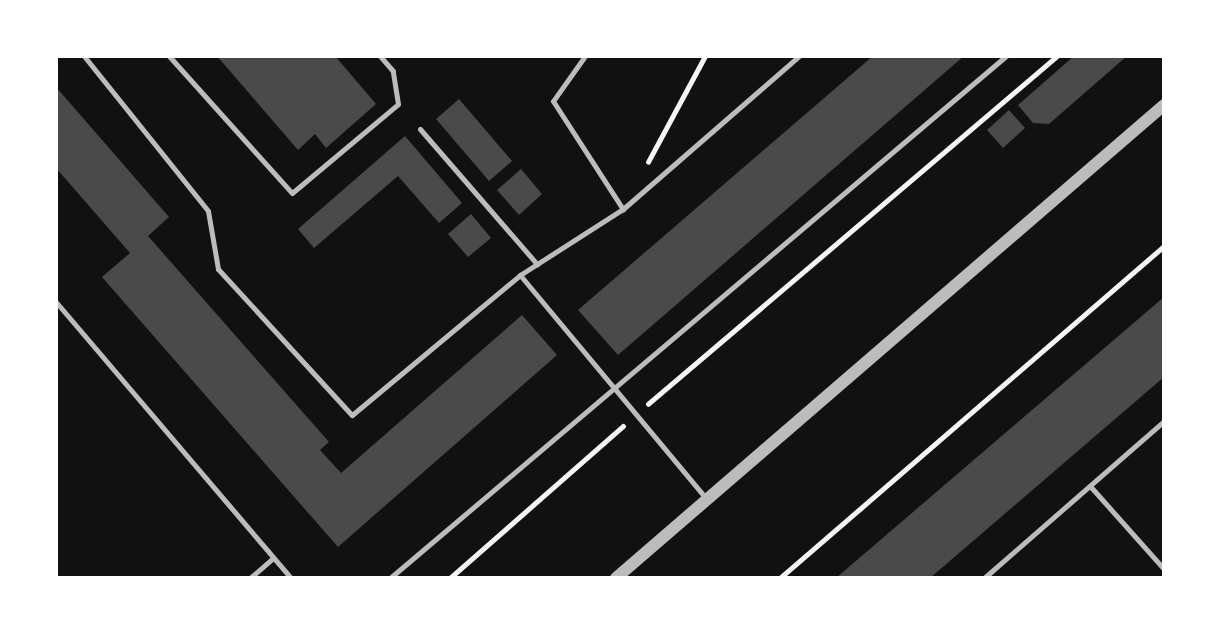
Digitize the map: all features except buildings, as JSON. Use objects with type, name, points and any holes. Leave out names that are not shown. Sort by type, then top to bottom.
[{"type":"street","points":[[616,578],[1164,104]]},
{"type":"lane","points":[[84,56],[208,211],[218,269],[352,415],[520,275],[623,209],[799,56]]},
{"type":"lane","points":[[169,56],[292,193],[398,104],[393,71],[380,56]]},
{"type":"lane","points":[[585,56],[552,101],[623,209]]},
{"type":"lane","points":[[390,578],[1006,56]]},
{"type":"lane","points":[[420,129],[537,264]]},
{"type":"lane","points":[[520,275],[707,499]]},
{"type":"lane","points":[[56,302],[291,578]]},
{"type":"lane","points":[[984,578],[1164,421]]},
{"type":"lane","points":[[1090,486],[1164,569]]},
{"type":"lane","points":[[250,578],[274,558]]},
{"type":"path","points":[[642,174],[705,56]]},
{"type":"path","points":[[450,578],[636,414],[1057,56]]},
{"type":"path","points":[[780,578],[1164,246]]}]
